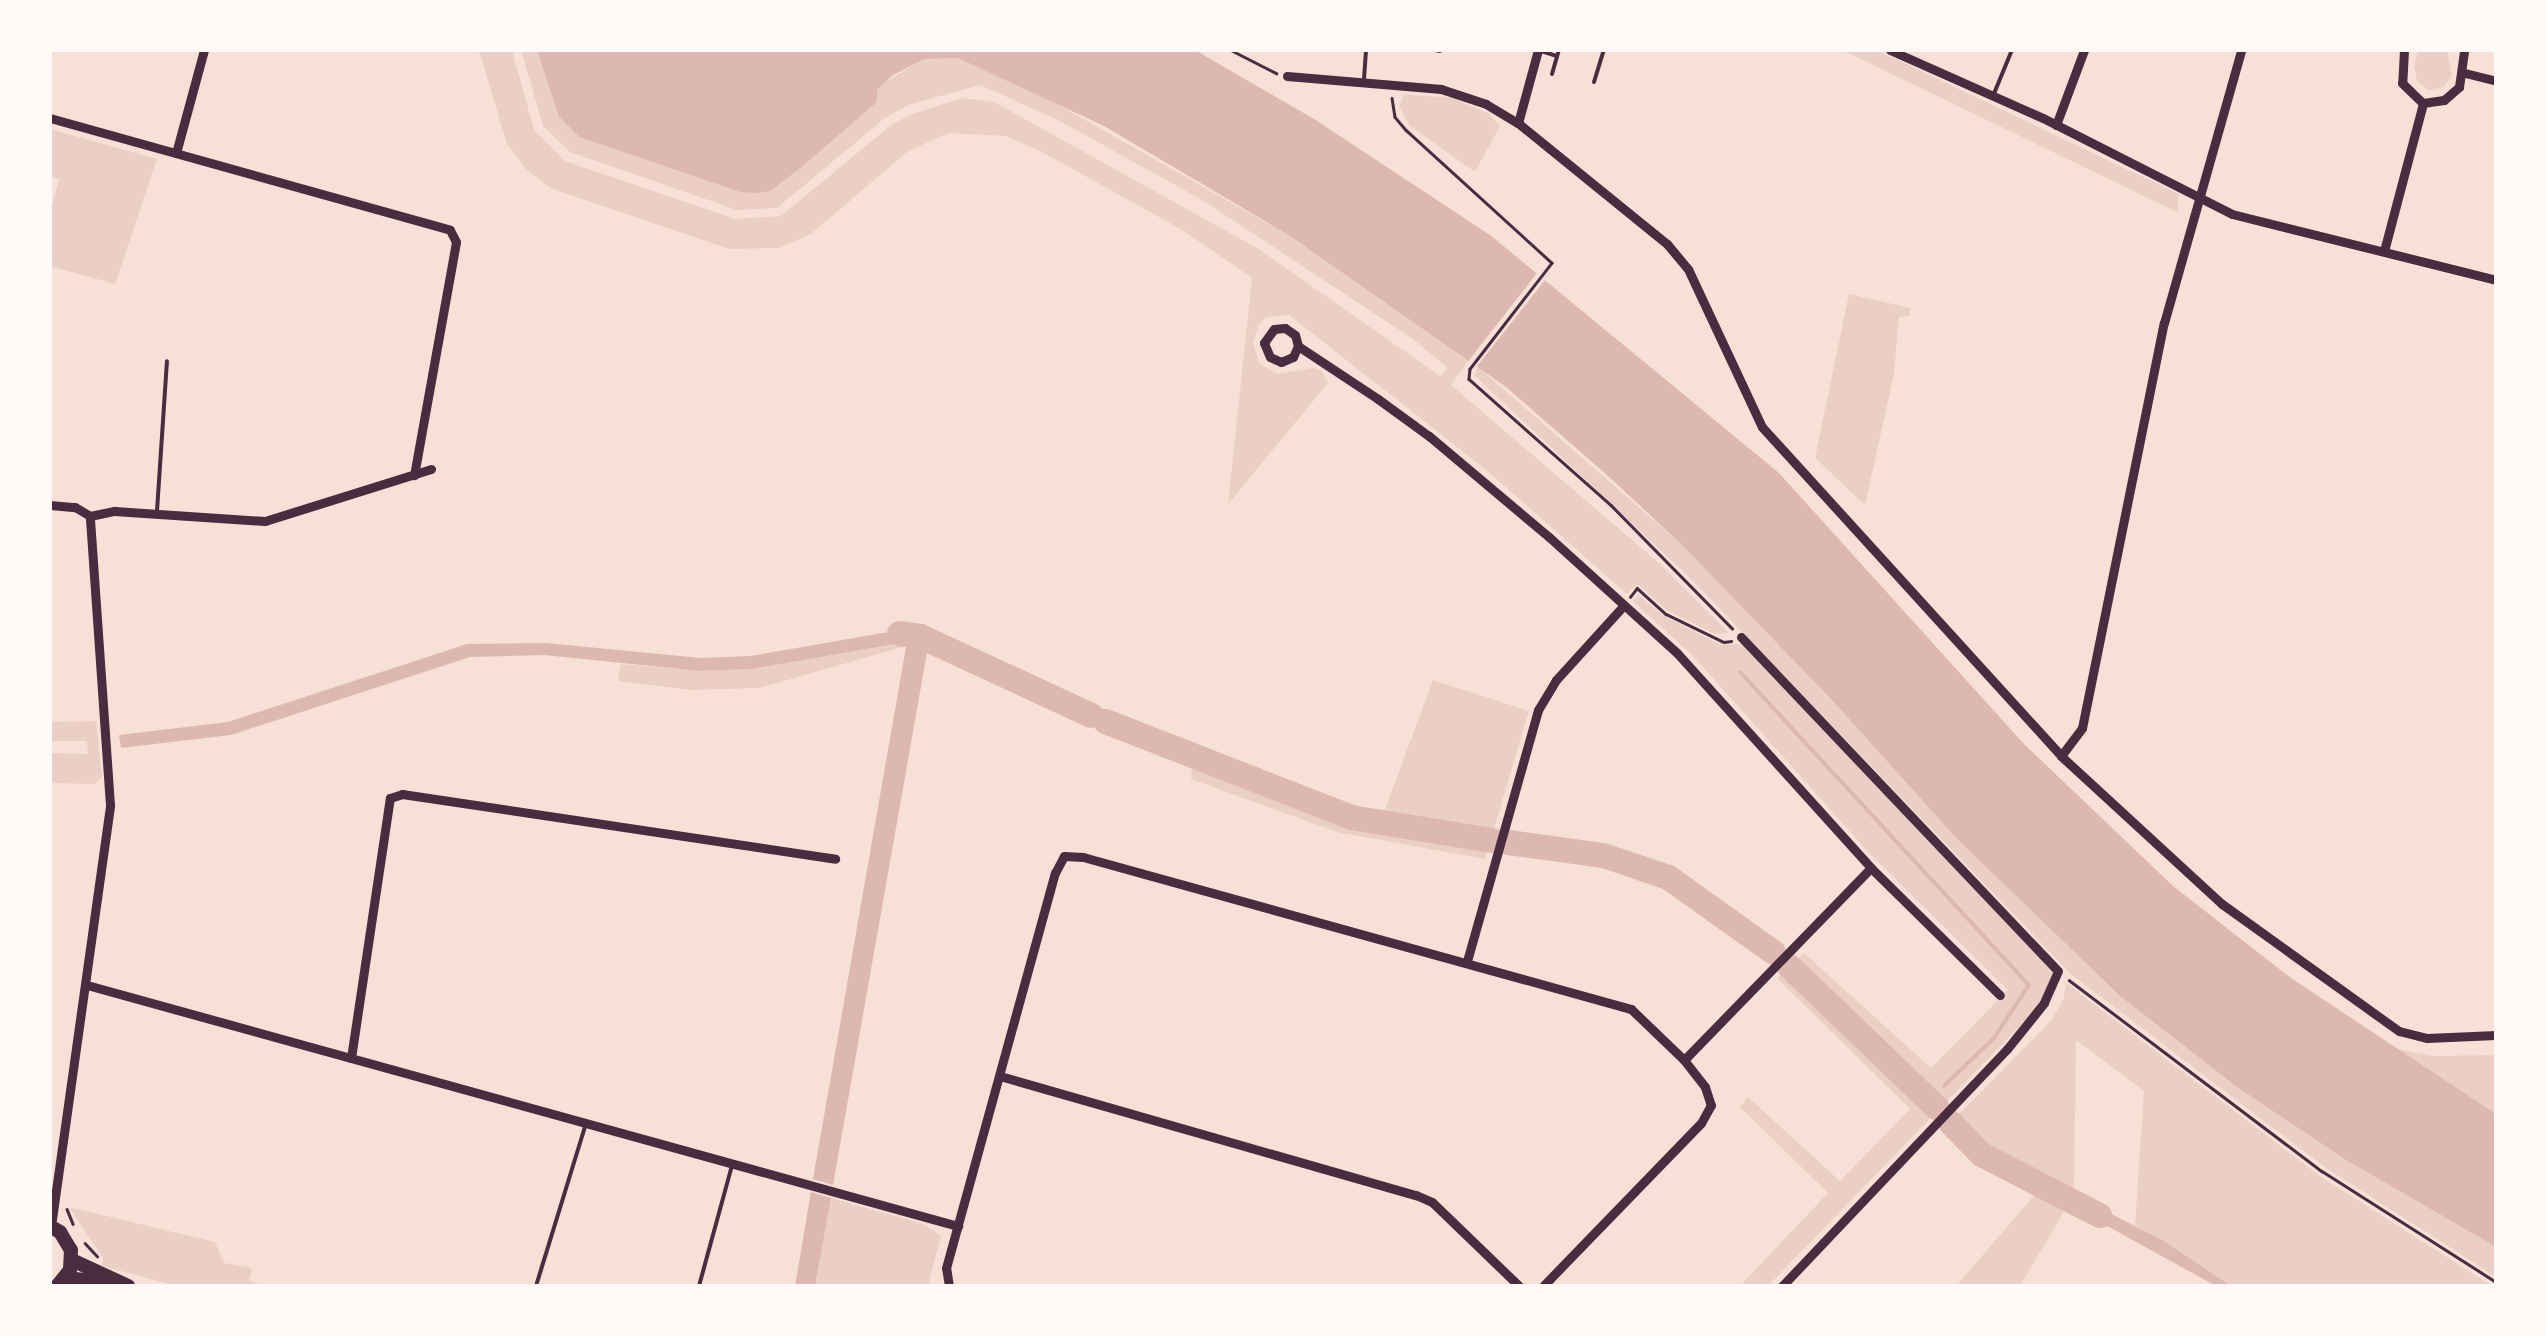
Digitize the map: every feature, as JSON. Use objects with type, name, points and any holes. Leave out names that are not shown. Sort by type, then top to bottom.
[{"type":"main road","points":[[50,1226],[67,1240],[72,1260],[61,1282],[124,1285]]},
{"type":"main road","points":[[72,1260],[124,1285]]},
{"type":"street","points":[[176,153],[204,50]]},
{"type":"street","points":[[1518,122],[1538,50]]},
{"type":"street","points":[[1890,50],[2056,125],[2232,214],[2496,280]]},
{"type":"street","points":[[2056,125],[2084,50]]},
{"type":"street","points":[[2060,756],[2082,728],[2162,331],[2241,50]]},
{"type":"street","points":[[2404,50],[2402,83],[2423,104]]},
{"type":"street","points":[[2423,104],[2444,100],[2460,87],[2465,73],[2464,50]]},
{"type":"street","points":[[2465,73],[2496,82]]},
{"type":"street","points":[[1287,76],[1455,92],[1518,122],[1668,244],[1688,269],[1762,427],[2060,756],[2222,904],[2399,1031],[2427,1038],[2496,1035]]},
{"type":"street","points":[[2384,251],[2423,104]]},
{"type":"street","points":[[50,118],[450,230],[456,235],[414,474]]},
{"type":"street","points":[[1298,346],[1429,436],[1678,653],[1871,868],[2000,996]]},
{"type":"street","points":[[50,505],[76,507],[90,516],[114,511],[265,521],[431,470]]},
{"type":"street","points":[[50,1226],[110,806],[90,516]]},
{"type":"street","points":[[1467,961],[1546,695],[1623,606]]},
{"type":"street","points":[[1740,637],[2058,971],[2044,1003],[2007,1048],[1782,1286]]},
{"type":"street","points":[[351,1058],[386,806],[402,794],[835,859]]},
{"type":"street","points":[[949,1286],[946,1268],[1055,872],[1064,856],[1083,857],[1631,1009],[1684,1060],[1705,1087],[1711,1105],[1702,1123],[1543,1286]]},
{"type":"street","points":[[1684,1060],[1871,868]]},
{"type":"street","points":[[87,985],[958,1226]]},
{"type":"street","points":[[1000,1076],[1416,1194],[1432,1202],[1520,1286]]},
{"type":"lane","points":[[1364,84],[1366,50]]},
{"type":"lane","points":[[1538,50],[1558,53],[1552,74]]},
{"type":"lane","points":[[1594,82],[1604,50]]},
{"type":"lane","points":[[1993,96],[2012,50]]},
{"type":"lane","points":[[157,514],[167,361]]},
{"type":"lane","points":[[536,1286],[586,1123]]},
{"type":"lane","points":[[698,1286],[733,1164]]},
{"type":"path","points":[[1231,50],[1287,76]]},
{"type":"path","points":[[1392,86],[1395,117],[1552,263],[1467,374],[1670,562],[1740,637],[1724,642],[1666,614],[1637,588],[1623,606]]},
{"type":"path","points":[[2058,971],[2322,1171],[2496,1282]]},
{"type":"path","points":[[66,1204],[74,1227]]},
{"type":"path","points":[[79,1237],[99,1259],[97,1270]]},
{"type":"shaded area","points":[[479,50],[512,50],[534,130],[565,161],[735,219],[781,216],[891,125],[912,114],[963,98],[994,102],[1257,248],[1440,376],[1448,368],[1413,339],[1202,200],[1058,120],[980,85],[908,105],[885,118],[777,208],[737,210],[570,152],[543,126],[521,50],[537,50],[559,117],[579,137],[740,192],[770,191],[877,102],[877,90],[883,83],[925,59],[958,58],[1034,91],[1290,236],[1469,360],[1451,385],[1660,564],[1729,633],[1715,634],[1668,611],[1637,584],[1627,594],[1485,469],[1289,315],[1266,317],[1259,324],[1253,342],[1259,363],[1277,374],[1313,368],[1322,371],[1328,383],[1228,504],[1252,278],[1184,231],[1042,152],[1005,136],[949,133],[908,151],[811,234],[779,248],[729,249],[550,188],[526,169],[507,144]]},
{"type":"shaded area","points":[[537,50],[1195,50],[1314,119],[1490,235],[1779,473],[2024,744],[2173,886],[2291,978],[2496,1114],[2496,1247],[2346,1160],[2237,1087],[2120,996],[1958,840],[1831,699],[1680,543],[1607,475],[1506,387],[1290,236],[1104,126],[958,58],[925,59],[893,75],[877,90],[877,102],[799,169],[770,191],[759,193],[740,192],[579,137],[559,117]]},
{"type":"shaded area","points":[[1842,50],[1877,50],[2179,194],[2177,212]]},
{"type":"shaded area","points":[[2418,50],[2447,50],[2452,76],[2443,87],[2428,90],[2417,81],[2414,67]]},
{"type":"shaded area","points":[[1404,94],[1452,98],[1488,113],[1500,126],[1475,172],[1409,125],[1399,106]]},
{"type":"shaded area","points":[[50,129],[157,159],[115,284],[50,266],[50,214],[59,179],[50,176]]},
{"type":"shaded area","points":[[1849,294],[1911,308],[1909,316],[1899,317],[1894,374],[1865,505],[1815,458]]},
{"type":"shaded area","points":[[1478,367],[1680,543],[1831,699],[1958,840],[2120,996],[2237,1087],[2346,1160],[2496,1247],[2496,1277],[2326,1168],[2072,975],[1691,579],[1474,375]]},
{"type":"shaded area","points":[[1639,595],[1662,615],[1721,645],[1744,644],[2053,972],[2041,1004],[1768,1286],[1740,1286],[1828,1193],[1740,1107],[1748,1097],[1840,1181],[1910,1109],[1777,978],[1804,953],[1931,1068],[2008,990],[1870,854],[1693,656],[1633,601]]},
{"type":"shaded area","points":[[900,630],[929,633],[929,641],[833,1185],[813,1179],[906,647],[901,643],[752,669],[700,671],[544,655],[470,657],[231,735],[121,748],[119,735],[228,722],[467,644],[546,643],[701,658],[751,656]]},
{"type":"shaded area","points":[[901,643],[906,646],[759,688],[691,690],[618,681],[621,664],[700,671],[752,669]]},
{"type":"shaded area","points":[[1433,680],[1529,711],[1485,859],[1337,832],[1191,779],[1193,759],[1329,811],[1381,820]]},
{"type":"shaded area","points":[[96,721],[102,777],[94,784],[50,783],[50,753],[88,754],[87,741],[50,741],[50,722]]},
{"type":"shaded area","points":[[2066,983],[2320,1176],[2492,1286],[2231,1286],[2135,1225],[2144,1091],[2076,1040],[2074,1195],[2020,1286],[1956,1286],[2044,1184],[1975,1148],[1950,1123],[2051,1021],[2064,998]]},
{"type":"shaded area","points":[[2396,1049],[2433,1056],[2496,1055],[2496,1114]]},
{"type":"shaded area","points":[[811,1192],[831,1198],[815,1286],[795,1286]]},
{"type":"shaded area","points":[[2074,1195],[2162,1240],[2231,1286],[2216,1286],[2069,1205]]},
{"type":"shaded area","points":[[831,1198],[924,1224],[941,1236],[928,1286],[815,1286]]},
{"type":"shaded area","points":[[69,1207],[215,1242],[224,1263],[252,1268],[249,1281],[266,1286],[177,1286],[102,1266],[103,1258]]},
{"type":"pier","points":[[1541,268],[1549,275],[1474,370],[1466,364]]},
{"type":"waterway","points":[[899,633],[920,636],[1091,715]]},
{"type":"waterway","points":[[1740,672],[2029,985],[1994,1038],[1944,1086]]},
{"type":"waterway","points":[[1105,721],[1351,817],[1492,840]]},
{"type":"waterway","points":[[1508,842],[1603,855],[1668,877],[1773,952]]},
{"type":"waterway","points":[[1789,966],[1936,1107]]},
{"type":"waterway","points":[[1950,1122],[1981,1154],[2099,1215]]}]
